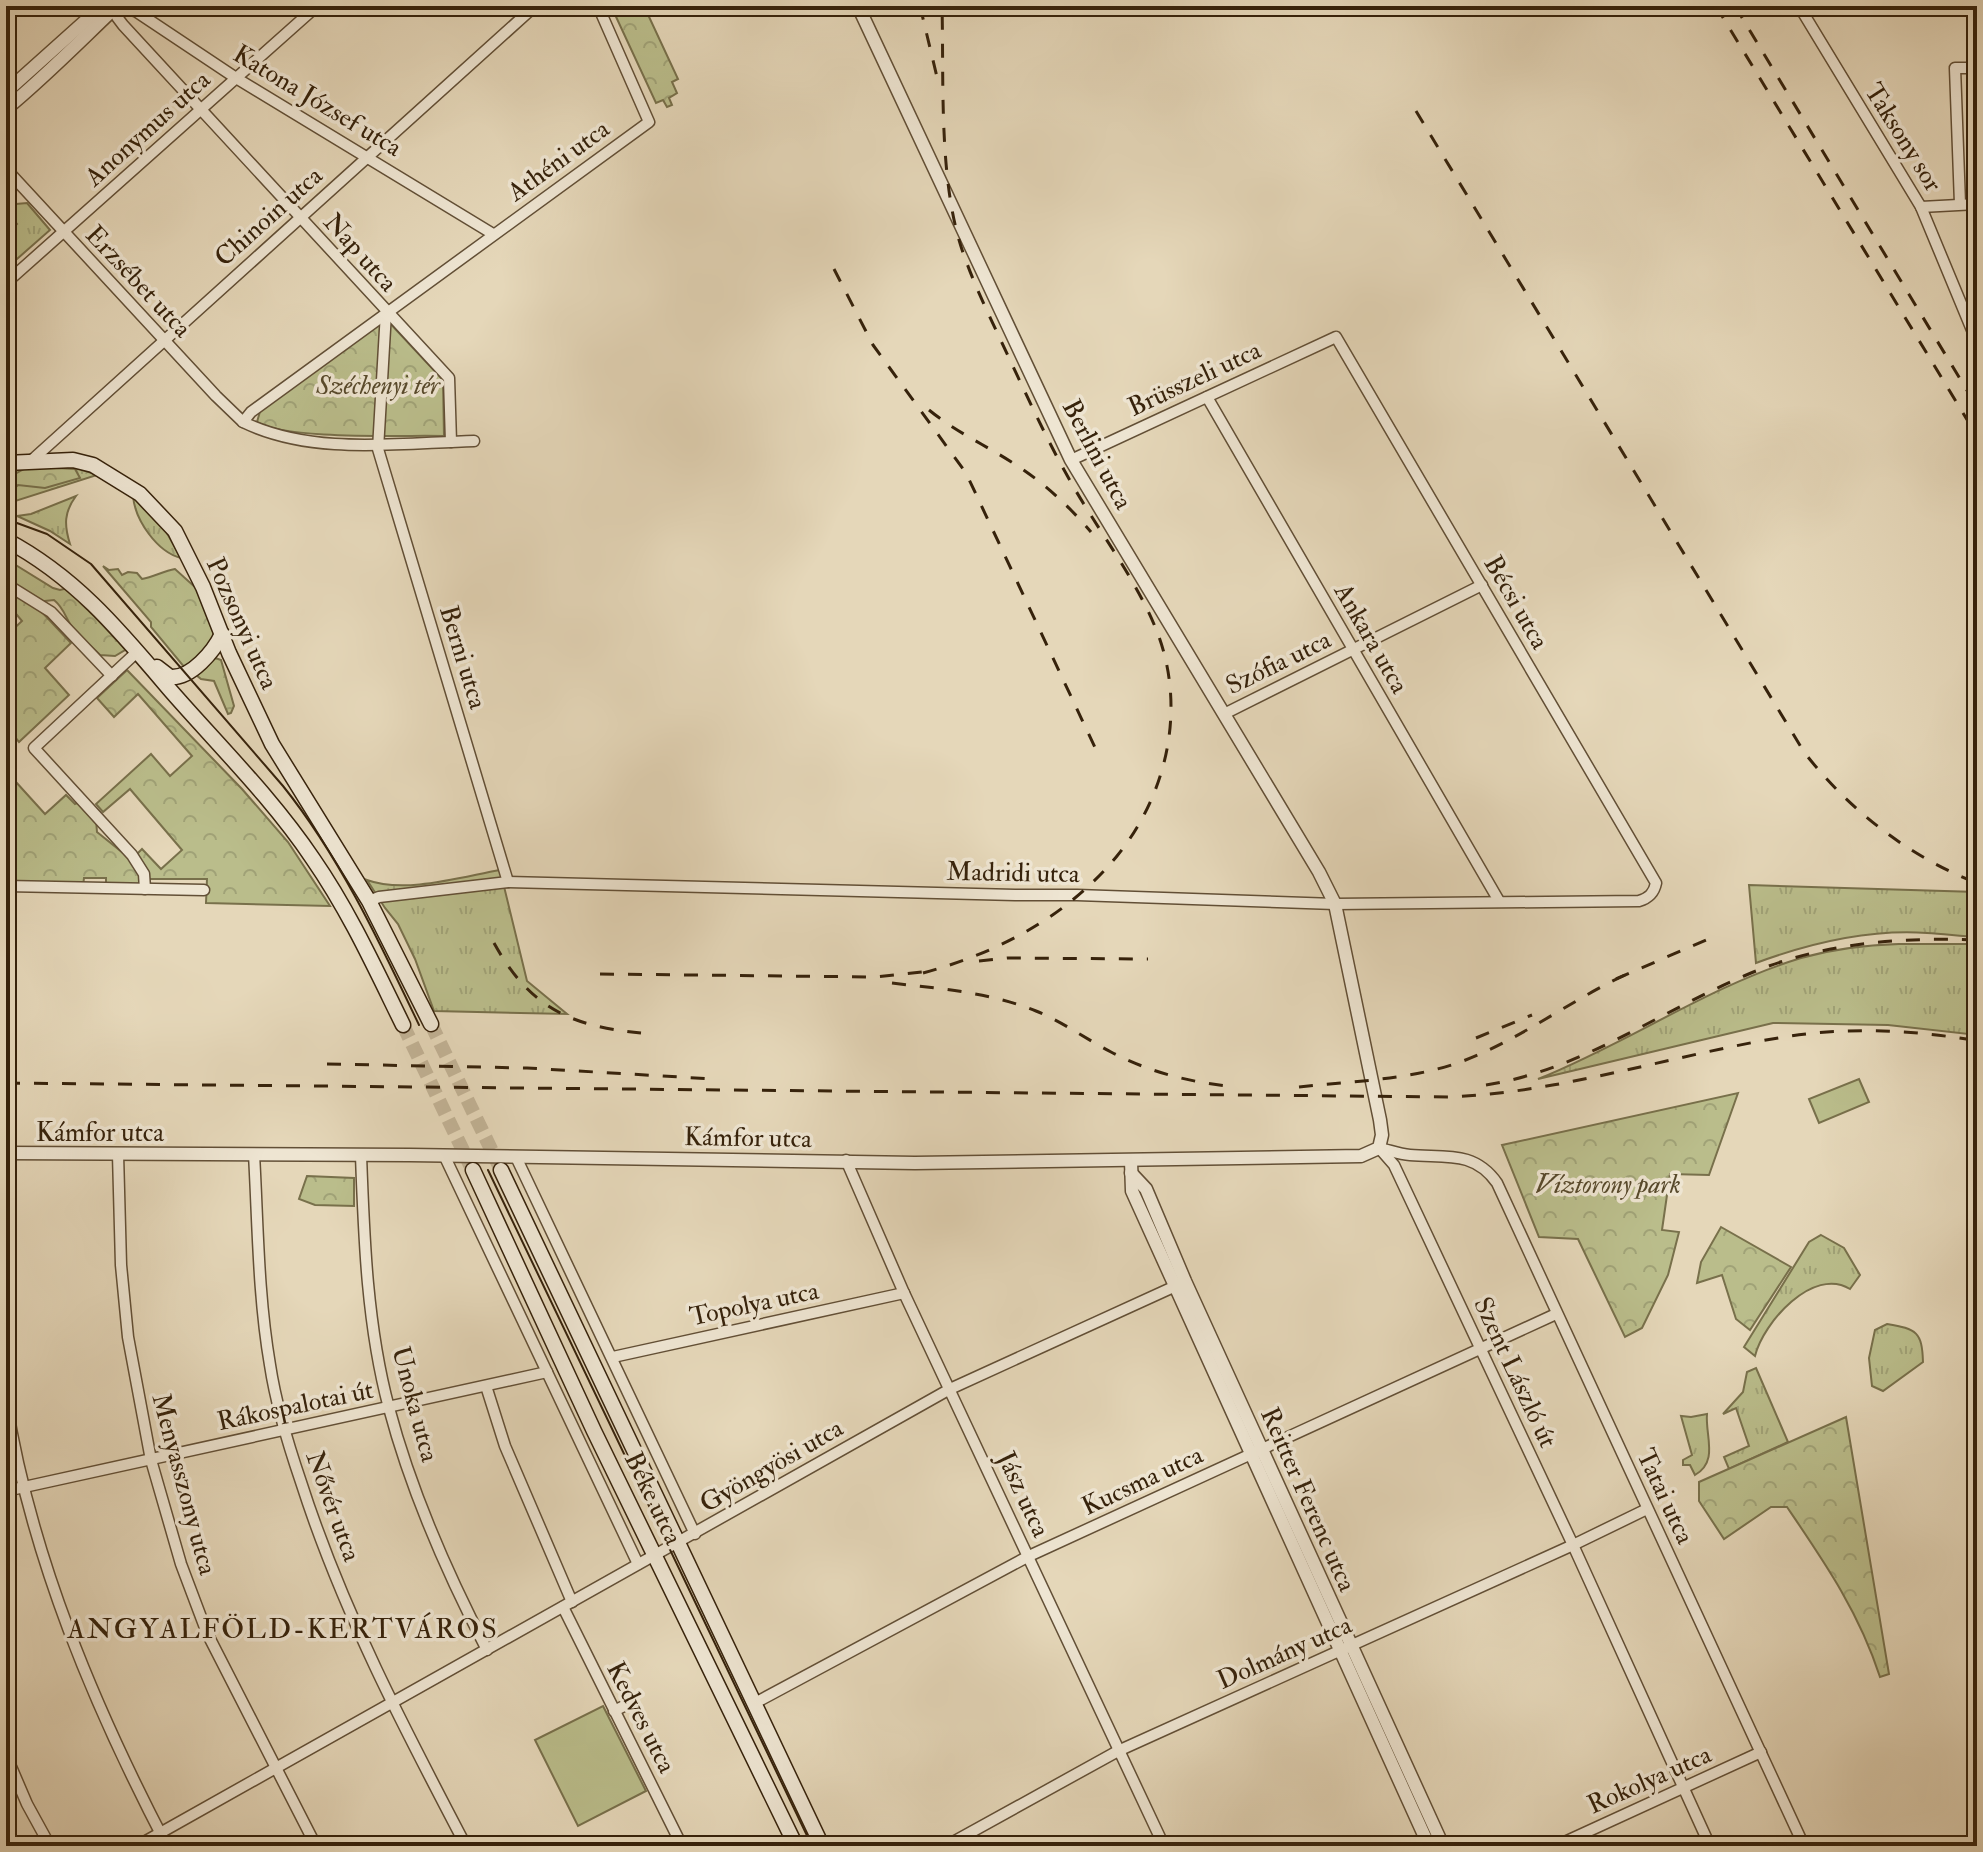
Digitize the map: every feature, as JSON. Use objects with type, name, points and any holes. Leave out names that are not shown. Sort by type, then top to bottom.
[{"type":"main road","name":"Pozsonyi utca","points":[[6,463],[73,460],[93,465],[140,494],[175,531],[272,744],[369,901]]},
{"type":"main road","points":[[6,540],[63,576],[138,651],[270,802],[332,889],[367,949],[403,1025]]},
{"type":"main road","points":[[138,651],[167,675],[178,678],[215,649],[222,634]]},
{"type":"main road","points":[[369,901],[431,1024]]},
{"type":"main road","name":"Béke utca","points":[[473,1170],[594,1431],[796,1846]]},
{"type":"main road","name":"Béke utca","points":[[501,1170],[822,1846]]},
{"type":"street","points":[[6,92],[102,6]]},
{"type":"street","points":[[7,106],[41,81],[57,62],[118,6]]},
{"type":"street","name":"Katona József utca","points":[[118,6],[137,12],[236,78],[493,234]]},
{"type":"street","name":"Nap utca","points":[[118,6],[117,17],[123,25],[386,312]]},
{"type":"street","name":"Anonymus utca","points":[[6,283],[317,6]]},
{"type":"street","name":"Chinoin utca","points":[[32,460],[535,6]]},
{"type":"street","name":"Athéni utca","points":[[493,234],[649,122],[598,6]]},
{"type":"street","name":"Berlini utca","points":[[858,6],[1071,460],[1319,872],[1335,904]]},
{"type":"street","name":"Taksony sor","points":[[1799,6],[1921,207],[1976,342]]},
{"type":"street","points":[[1960,204],[1955,68],[1977,68]]},
{"type":"street","name":"Erzsébet utca","points":[[6,169],[243,422]]},
{"type":"street","points":[[1921,207],[1977,204]]},
{"type":"street","points":[[474,441],[378,445],[292,439],[270,434],[243,422],[251,412],[493,234]]},
{"type":"street","points":[[386,312],[449,378],[451,442]]},
{"type":"street","points":[[378,445],[386,312]]},
{"type":"street","name":"Brüsszeli utca","points":[[1071,460],[1336,337]]},
{"type":"street","name":"Bécsi utca","points":[[1336,337],[1656,883],[1654,890]]},
{"type":"street","name":"Ankara utca","points":[[1207,397],[1499,901]]},
{"type":"street","name":"Berni utca","points":[[378,445],[508,882]]},
{"type":"street","points":[[6,584],[56,616],[112,676]]},
{"type":"street","name":"Szófia utca","points":[[1224,714],[1482,585]]},
{"type":"street","points":[[138,651],[34,748],[132,855],[144,874],[145,889]]},
{"type":"street","name":"Madridi utca","points":[[369,901],[379,897],[508,882],[1093,895],[1335,904],[1639,901],[1647,899],[1654,890]]},
{"type":"street","points":[[6,886],[204,890]]},
{"type":"street","points":[[1335,904],[1380,1120],[1382,1135],[1379,1148]]},
{"type":"street","name":"Kámfor utca","points":[[6,1153],[846,1160],[1131,1167],[1361,1156],[1379,1148],[1405,1155],[1469,1159],[1484,1167]]},
{"type":"street","name":"Szent László út","points":[[1379,1148],[1394,1165],[1573,1545],[1710,1846]]},
{"type":"street","name":"Menyasszony utca","points":[[118,1154],[121,1265],[128,1337],[151,1460],[181,1564],[207,1633],[316,1846]]},
{"type":"street","name":"Nővér utca","points":[[254,1154],[258,1276],[270,1366],[284,1429],[319,1536],[392,1704],[466,1846]]},
{"type":"street","name":"Unoka utca","points":[[361,1155],[371,1301],[389,1407],[425,1513],[459,1596],[487,1650]]},
{"type":"street","name":"Béke utca","points":[[444,1155],[638,1564]]},
{"type":"street","name":"Béke utca","points":[[516,1157],[695,1534]]},
{"type":"street","name":"Jász utca","points":[[846,1160],[904,1293],[1164,1846]]},
{"type":"street","name":"Reitter Ferenc utca","points":[[1131,1167],[1146,1189],[1180,1284],[1345,1649],[1429,1846]]},
{"type":"street","name":"Tatai utca","points":[[1484,1167],[1497,1183],[1804,1846]]},
{"type":"street","name":"Gyöngyösi utca","points":[[137,1846],[950,1389],[1180,1284]]},
{"type":"street","name":"Topolya utca","points":[[613,1357],[904,1293]]},
{"type":"street","name":"Kucsma utca","points":[[755,1703],[1029,1556],[1556,1314]]},
{"type":"street","name":"Rákospalotai út","points":[[6,1491],[547,1372]]},
{"type":"street","name":"Kedves utca","points":[[486,1386],[505,1446],[568,1604],[614,1711],[682,1846]]},
{"type":"street","points":[[6,1400],[24,1487],[53,1586],[85,1672],[167,1846]]},
{"type":"street","name":"Dolmány utca","points":[[946,1846],[1118,1751],[1647,1509]]},
{"type":"street","name":"Reitter Ferenc utca","points":[[1345,1649],[1443,1846]]},
{"type":"street","points":[[614,1711],[632,1702]]},
{"type":"street","name":"Rokolya utca","points":[[1556,1846],[1761,1752]]},
{"type":"street","points":[[6,1755],[27,1804],[50,1846]]},
{"type":"green space","points":[[611,6],[644,6],[678,79],[672,82],[677,93],[669,98],[672,105],[667,107],[663,100],[656,103]]},
{"type":"green space","points":[[27,203],[50,230],[9,266],[6,262],[6,234],[17,224],[7,213],[16,204]]},
{"type":"green space","name":"Széchenyi tér","points":[[386,319],[443,380],[444,436],[319,434],[272,428],[257,422],[261,408]]},
{"type":"green space","points":[[69,465],[97,475],[6,504],[6,469]]},
{"type":"green space","points":[[24,469],[75,469],[80,478],[45,488],[18,485],[6,496],[6,479]]},
{"type":"green space","points":[[76,496],[66,519],[70,544],[17,516],[31,514]]},
{"type":"green space","points":[[133,496],[163,526],[181,558],[164,549],[149,534],[138,515]]},
{"type":"green space","points":[[6,559],[53,588],[68,588],[127,645],[115,656],[100,655],[72,627],[54,600],[45,601],[38,608],[71,643],[45,668],[69,695],[19,742],[14,736],[6,743],[6,636],[22,621],[6,602],[6,597],[17,587],[6,579]]},
{"type":"green space","points":[[103,566],[109,570],[118,569],[122,575],[137,573],[142,579],[175,569],[196,588],[215,636],[212,643],[185,668]]},
{"type":"green space","points":[[210,656],[221,660],[234,706],[231,713],[228,714],[214,681],[201,679],[195,674]]},
{"type":"green space","points":[[127,670],[242,789],[288,842],[330,906],[206,903],[207,879],[148,879],[136,855],[142,849],[161,869],[182,850],[130,789],[103,812],[96,804],[151,754],[170,776],[192,756],[138,694],[114,717],[97,698]]},
{"type":"green space","points":[[6,771],[45,814],[66,795],[75,804],[79,802],[96,820],[97,832],[128,857],[140,872],[140,885],[106,886],[106,878],[84,878],[83,886],[6,883]]},
{"type":"green space","points":[[500,870],[527,981],[567,1014],[434,1011],[398,924],[367,880],[382,884],[415,885]]},
{"type":"green space","points":[[1749,885],[1977,892],[1977,937],[1906,932],[1862,935],[1797,949],[1756,963]]},
{"type":"green space","points":[[1899,944],[1977,944],[1977,1035],[1888,1025],[1773,1023],[1538,1079],[1767,970],[1825,952]]},
{"type":"green space","points":[[1859,1079],[1869,1102],[1819,1123],[1809,1099]]},
{"type":"green space","name":"Víztorony park","points":[[1738,1093],[1709,1175],[1670,1174],[1662,1230],[1679,1232],[1668,1275],[1642,1328],[1625,1337],[1578,1239],[1539,1237],[1502,1145]]},
{"type":"green space","points":[[307,1176],[354,1178],[354,1206],[315,1205],[299,1199]]},
{"type":"green space","points":[[1721,1227],[1791,1267],[1750,1330],[1736,1319],[1722,1275],[1697,1283],[1701,1262]]},
{"type":"green space","points":[[1821,1235],[1844,1248],[1860,1275],[1850,1289],[1836,1284],[1821,1285],[1806,1291],[1768,1328],[1755,1356],[1744,1347],[1809,1242]]},
{"type":"green space","points":[[1887,1324],[1916,1334],[1921,1344],[1923,1362],[1883,1391],[1872,1386],[1869,1358],[1875,1330]]},
{"type":"green space","points":[[1756,1368],[1788,1442],[1729,1469],[1724,1457],[1749,1446],[1736,1408],[1723,1414],[1743,1392],[1747,1372]]},
{"type":"green space","points":[[1707,1414],[1709,1455],[1707,1463],[1695,1475],[1690,1465],[1683,1465],[1683,1460],[1692,1455],[1681,1416]]},
{"type":"green space","points":[[1846,1417],[1889,1674],[1880,1677],[1851,1609],[1787,1507],[1771,1507],[1724,1539],[1699,1501],[1699,1482]]},
{"type":"green space","points":[[603,1706],[646,1791],[578,1826],[535,1740]]},
{"type":"tunnel","points":[[431,1024],[501,1170]]},
{"type":"tunnel","points":[[403,1025],[470,1165]]},
{"type":"tram line","points":[[6,519],[47,534],[91,564],[283,786],[341,871],[419,1025]]},
{"type":"tram line","points":[[488,1170],[812,1846]]},
{"type":"railway","points":[[920,6],[937,77]]},
{"type":"railway","points":[[923,973],[978,955],[1029,930],[1053,915],[1097,878],[1135,831],[1149,805],[1160,777],[1171,718],[1165,658],[1156,629],[1137,590],[1052,448],[965,258],[956,230],[946,167],[942,6]]},
{"type":"railway","points":[[1716,6],[1977,436]]},
{"type":"railway","points":[[1735,6],[1977,407]]},
{"type":"railway","points":[[1416,111],[1804,752],[1840,793],[1882,829],[1927,860],[1977,883]]},
{"type":"railway","points":[[834,269],[873,345],[966,473],[1099,756]]},
{"type":"railway","points":[[929,410],[1035,478],[1091,532]]},
{"type":"railway","points":[[1616,979],[1706,940]]},
{"type":"railway","points":[[1486,1085],[1521,1078],[1586,1054],[1744,976],[1801,956],[1887,941],[1977,940]]},
{"type":"railway","points":[[494,943],[522,984],[554,1010],[593,1025],[641,1033]]},
{"type":"railway","points":[[979,961],[1007,958],[1148,959]]},
{"type":"railway","points":[[600,974],[875,977],[932,971]]},
{"type":"railway","points":[[1299,1087],[1403,1076],[1463,1061],[1505,1042],[1627,974]]},
{"type":"railway","points":[[892,983],[1001,999],[1046,1015],[1139,1065],[1198,1082],[1228,1086]]},
{"type":"railway","points":[[1476,1038],[1532,1015]]},
{"type":"railway","points":[[6,1083],[1450,1097],[1536,1088],[1813,1033],[1884,1031],[1977,1041]]},
{"type":"railway","points":[[327,1064],[527,1068],[714,1079]]},
{"type":"district","name":"ANGYALFÖLD-KERTVÁROS","points":[[283,1628]]}]
